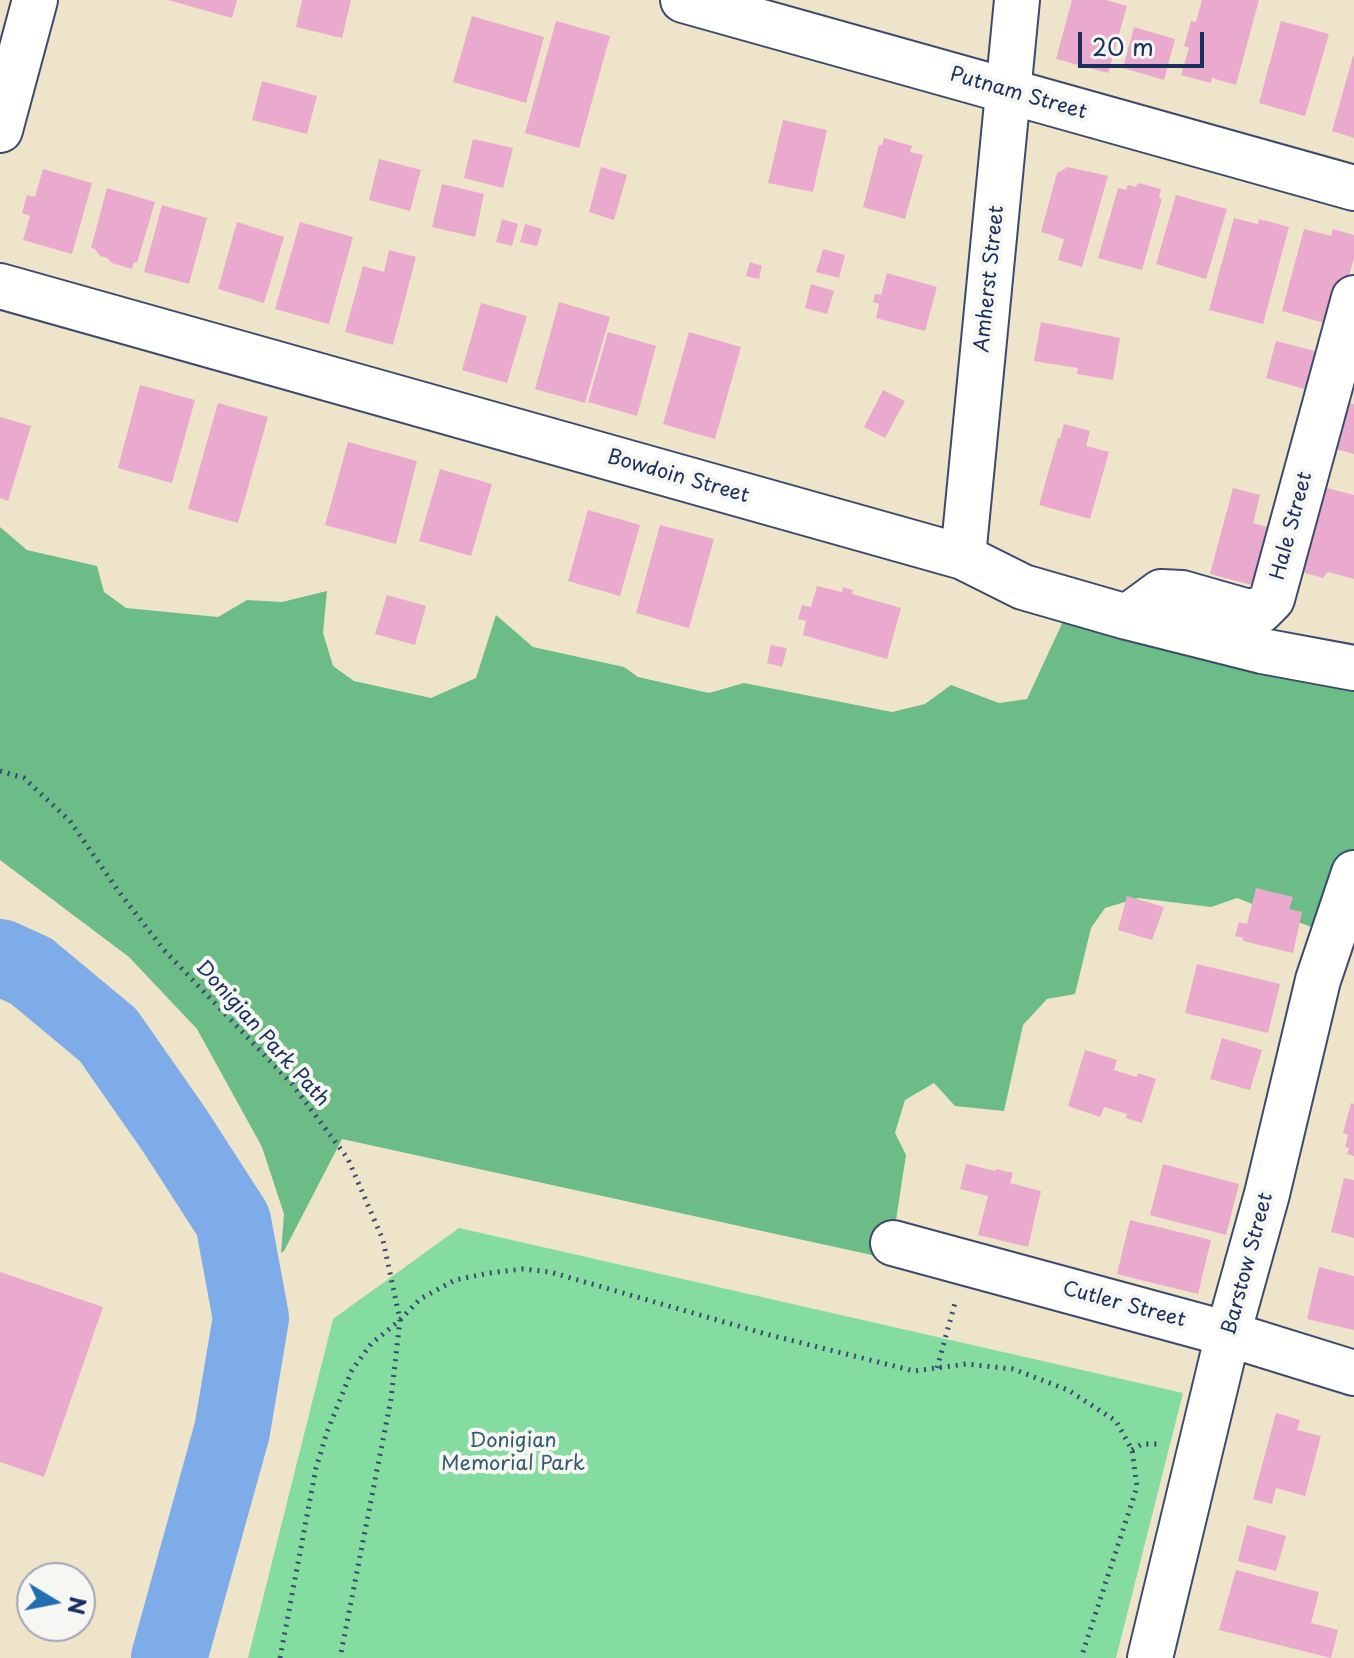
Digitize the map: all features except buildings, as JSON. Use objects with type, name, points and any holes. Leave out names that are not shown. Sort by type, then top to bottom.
[{"type":"street","points":[[0,130],[35,0]]},
{"type":"street","name":"Putnam Street","points":[[683,0],[1354,188]]},
{"type":"street","name":"Amherst Street","points":[[963,557],[1017,0]]},
{"type":"street","name":"Bowdoin Street","points":[[0,286],[963,557],[1023,587],[1127,617],[1262,651],[1354,668]]},
{"type":"street","name":"Hale Street","points":[[1127,617],[1161,592],[1182,593],[1245,611],[1260,611],[1272,599],[1354,298]]},
{"type":"street","name":"Barstow Street","points":[[1150,1658],[1318,980],[1354,873]]},
{"type":"street","name":"Cutler Street","points":[[893,1243],[1228,1334],[1354,1373]]},
{"type":"path","name":"Donigian Park Path","points":[[0,771],[24,778],[70,821],[164,950],[292,1084],[348,1159],[383,1240],[400,1320],[391,1399],[340,1658]]},
{"type":"path","points":[[937,1368],[967,1262]]},
{"type":"path","points":[[280,1658],[316,1468],[352,1370],[371,1344],[420,1299],[455,1280],[523,1269],[550,1272],[766,1334],[914,1371],[966,1364],[1013,1369],[1068,1390],[1116,1421],[1132,1450],[1137,1487],[1081,1658]]},
{"type":"green space","points":[[0,527],[27,550],[97,566],[104,592],[126,608],[218,617],[247,600],[282,602],[327,591],[323,633],[333,666],[354,681],[431,698],[476,678],[496,615],[533,647],[624,667],[638,677],[709,693],[744,683],[892,712],[925,704],[951,685],[999,703],[1027,699],[1066,615],[1354,672],[1354,870],[1329,934],[1237,898],[1211,907],[1138,898],[1105,908],[1091,928],[1075,994],[1047,999],[1023,1025],[1004,1111],[955,1106],[934,1083],[905,1100],[895,1133],[906,1155],[890,1259],[342,1139],[281,1253],[284,1214],[262,1147],[197,1029],[129,957],[0,860]]},
{"type":"green space","name":"Donigian Memorial Park","points":[[459,1228],[1183,1393],[1116,1658],[248,1658],[333,1319]]},
{"type":"waterway","points":[[0,957],[31,971],[108,1035],[233,1221],[251,1318],[232,1431],[169,1658]]}]
